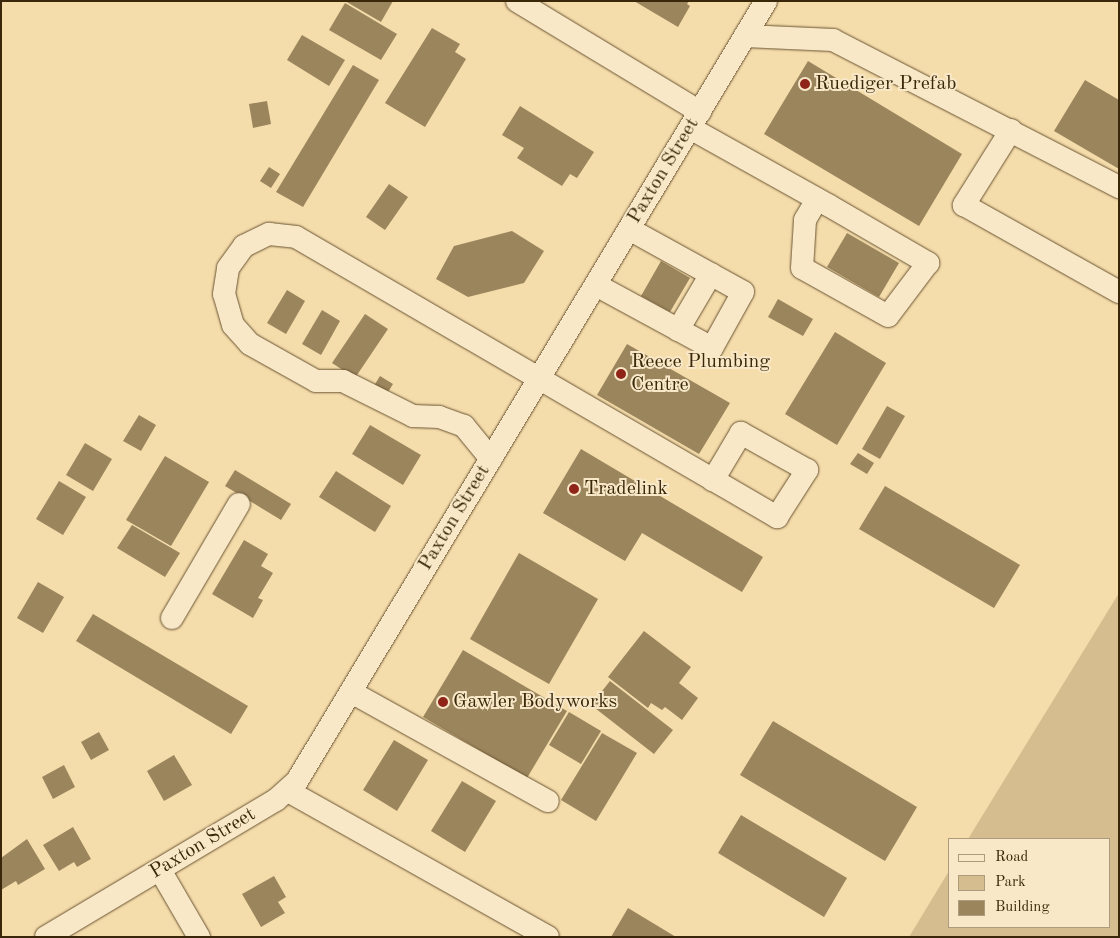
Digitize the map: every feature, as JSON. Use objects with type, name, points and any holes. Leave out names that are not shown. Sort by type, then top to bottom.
[{"type":"street","points":[[518,1],[817,199],[928,263],[888,316],[802,268],[805,220],[817,199]]},
{"type":"street","name":"Paxton Street","points":[[46,937],[160,870],[288,791],[351,692],[766,1]]},
{"type":"street","points":[[745,36],[833,40],[1119,186]]},
{"type":"street","points":[[1010,130],[964,205],[1119,292]]},
{"type":"street","points":[[596,284],[712,348],[743,292],[629,229]]},
{"type":"street","points":[[491,459],[464,426],[439,417],[413,416],[343,381],[316,381],[250,344],[233,325],[224,294],[228,268],[244,246],[269,234],[296,237],[538,381],[713,480]]},
{"type":"street","points":[[678,330],[711,274]]},
{"type":"street","points":[[172,618],[238,504]]},
{"type":"street","points":[[351,692],[548,801]]},
{"type":"street","points":[[288,791],[548,937]]},
{"type":"street","points":[[160,870],[199,937]]},
{"type":"green space","points":[[1119,593],[1119,937],[909,937],[948,873],[948,928],[1110,928],[1110,838],[969,838]]},
{"type":"building","points":[[345,1],[393,1],[381,22]]},
{"type":"building","points":[[634,1],[689,1],[687,4],[690,6],[678,27]]},
{"type":"building","points":[[345,3],[397,34],[381,60],[329,30]]},
{"type":"building","points":[[432,28],[460,44],[455,52],[466,59],[425,127],[385,103]]},
{"type":"building","points":[[302,35],[345,60],[329,86],[287,60]]},
{"type":"building","points":[[808,61],[962,154],[919,226],[764,134]]},
{"type":"building","points":[[353,65],[379,80],[303,207],[276,192]]},
{"type":"building","points":[[1085,80],[1119,100],[1119,169],[1054,131]]},
{"type":"building","points":[[267,101],[271,124],[253,128],[249,104]]},
{"type":"building","points":[[520,106],[594,152],[577,178],[570,174],[562,186],[517,158],[524,148],[502,135]]},
{"type":"building","points":[[269,167],[280,174],[271,188],[260,181]]},
{"type":"building","points":[[389,184],[408,197],[385,230],[366,217]]},
{"type":"building","points":[[512,231],[544,251],[524,283],[468,297],[436,279],[454,246]]},
{"type":"building","points":[[847,233],[899,263],[879,297],[827,267]]},
{"type":"building","points":[[661,261],[690,278],[670,312],[641,296]]},
{"type":"building","points":[[287,290],[305,301],[286,334],[267,323]]},
{"type":"building","points":[[778,299],[813,319],[803,336],[768,317]]},
{"type":"building","points":[[322,310],[340,321],[321,355],[302,344]]},
{"type":"building","points":[[365,314],[388,329],[355,378],[332,363]]},
{"type":"building","points":[[835,332],[886,363],[837,445],[785,414]]},
{"type":"building","points":[[627,344],[730,403],[699,454],[597,395]]},
{"type":"building","points":[[380,376],[393,384],[385,397],[372,389]]},
{"type":"building","points":[[887,406],[905,416],[880,459],[862,449]]},
{"type":"building","points":[[139,415],[156,425],[141,451],[123,441]]},
{"type":"building","points":[[370,425],[421,455],[403,485],[352,454]]},
{"type":"building","points":[[85,443],[112,459],[93,491],[66,475]]},
{"type":"building","points":[[581,449],[763,557],[742,592],[642,533],[625,561],[543,513]]},
{"type":"building","points":[[858,453],[874,463],[867,474],[850,464]]},
{"type":"building","points":[[165,456],[209,482],[171,546],[126,520]]},
{"type":"building","points":[[235,470],[291,504],[281,520],[225,486]]},
{"type":"building","points":[[336,471],[391,506],[375,532],[319,497]]},
{"type":"building","points":[[59,481],[86,497],[63,535],[36,519]]},
{"type":"building","points":[[885,486],[1020,565],[994,608],[859,529]]},
{"type":"building","points":[[132,525],[180,553],[165,577],[117,548]]},
{"type":"building","points":[[244,540],[268,554],[261,566],[273,573],[258,598],[263,600],[253,618],[212,594]]},
{"type":"building","points":[[519,553],[598,599],[549,684],[470,639]]},
{"type":"building","points":[[38,582],[64,597],[43,633],[17,618]]},
{"type":"building","points":[[93,614],[248,706],[231,734],[76,641]]},
{"type":"building","points":[[644,631],[691,667],[679,683],[698,698],[682,720],[665,707],[662,710],[651,703],[648,708],[608,677]]},
{"type":"building","points":[[463,650],[567,711],[527,778],[423,717]]},
{"type":"building","points":[[610,681],[673,730],[654,754],[591,705]]},
{"type":"building","points":[[569,712],[601,731],[581,764],[549,745]]},
{"type":"building","points":[[773,721],[917,807],[885,861],[740,775]]},
{"type":"building","points":[[99,732],[109,750],[91,760],[81,742]]},
{"type":"building","points":[[602,733],[637,753],[596,821],[561,800]]},
{"type":"building","points":[[394,740],[428,760],[397,811],[363,790]]},
{"type":"building","points":[[174,755],[192,785],[164,801],[147,771]]},
{"type":"building","points":[[64,765],[75,787],[53,799],[42,777]]},
{"type":"building","points":[[462,781],[496,801],[465,852],[431,831]]},
{"type":"building","points":[[741,815],[847,878],[824,917],[718,853]]},
{"type":"building","points":[[73,827],[91,859],[77,867],[74,862],[59,871],[43,845]]},
{"type":"building","points":[[27,839],[45,869],[18,885],[16,881],[1,890],[1,858]]},
{"type":"building","points":[[274,876],[286,897],[278,902],[285,913],[261,927],[242,894]]},
{"type":"building","points":[[628,908],[676,937],[611,937]]},
{"type":"place","name":"Ruediger Prefab","points":[[805,84]]},
{"type":"place","name":"Reece Plumbing Centre","points":[[621,374]]},
{"type":"place","name":"Tradelink","points":[[574,489]]},
{"type":"place","name":"Gawler Bodyworks","points":[[443,702]]}]
